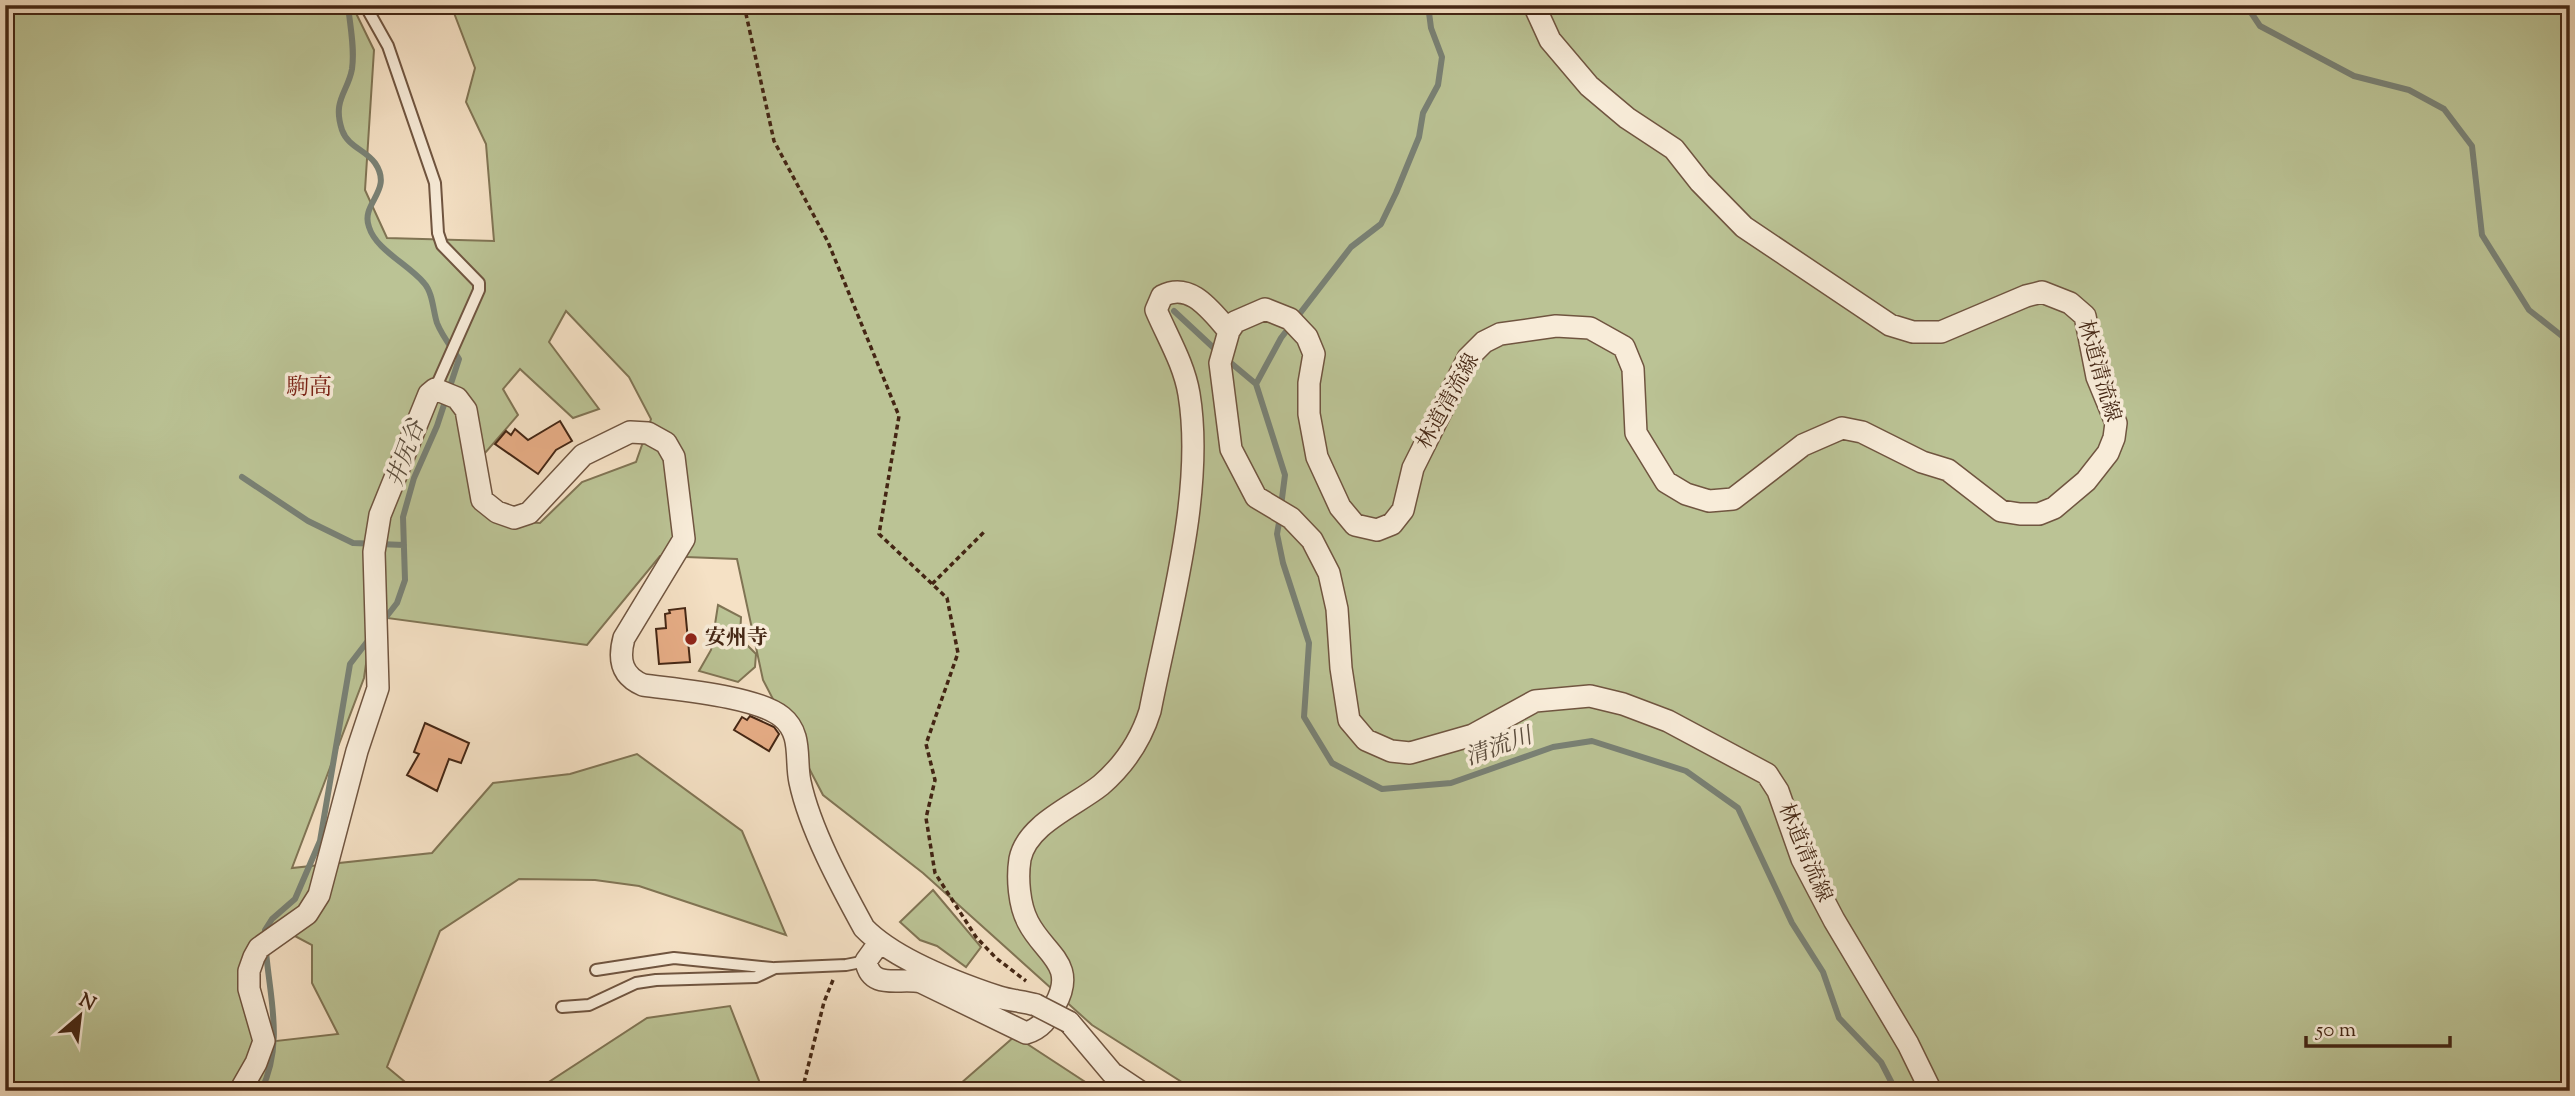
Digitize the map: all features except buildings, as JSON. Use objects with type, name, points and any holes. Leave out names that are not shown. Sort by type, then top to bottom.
[{"type":"street","name":"林道清流線","points":[[1534,5],[1550,40],[1590,86],[1627,118],[1674,149],[1700,182],[1744,227],[1890,324],[1913,332],[1941,332],[2026,296],[2042,292],[2070,303],[2085,316],[2097,377],[2116,423],[2108,453],[2086,481],[2054,508],[2039,514],[2020,514],[2001,512],[1948,470],[1922,461],[1862,432],[1842,428],[1803,445],[1733,499],[1709,501],[1686,494],[1666,482],[1636,433],[1633,369],[1624,347],[1590,328],[1556,326],[1500,334],[1484,342],[1468,358],[1413,468],[1403,510],[1392,524],[1377,530],[1355,525],[1340,507],[1317,457],[1309,414],[1308,383],[1314,354],[1294,321],[1265,309],[1235,322],[1229,331],[1220,363],[1231,449],[1256,497],[1291,518],[1312,540],[1329,573],[1337,609],[1341,668],[1349,720],[1366,740],[1391,751],[1410,753],[1473,735],[1535,701],[1590,696],[1623,704],[1668,721],[1767,774],[1778,792],[1802,859],[1834,920],[1908,1044],[1931,1091]]},
{"type":"street","points":[[878,943],[856,963],[877,979],[887,982],[920,982],[1013,1030],[1026,1033],[1037,1030],[1045,1022],[1062,993],[1064,979],[1059,964],[1028,922],[1019,883],[1020,859],[1026,842],[1038,830],[1102,784],[1142,736],[1150,711],[1193,485],[1189,393],[1178,354],[1156,310],[1162,296],[1174,290],[1189,293],[1229,331]]},
{"type":"street","points":[[240,1091],[256,1063],[264,1041],[249,989],[249,971],[260,948],[307,914],[319,895],[357,751],[378,688],[374,552],[380,515],[429,394],[435,388],[457,398],[466,410],[482,500],[498,512],[514,518],[529,513],[583,455],[630,432],[649,433],[666,443],[674,457],[684,539],[624,638],[620,651],[623,668],[630,679],[643,685],[759,705],[785,719],[798,746],[799,781],[809,814],[858,916],[878,943],[961,983],[1002,998],[1032,1004],[1069,1022],[1083,1035],[1112,1073],[1139,1091]]},
{"type":"lane","points":[[365,5],[388,46],[435,183],[438,233],[442,245],[479,283],[435,388]]},
{"type":"lane","points":[[596,970],[674,958],[775,968],[856,963]]},
{"type":"lane","points":[[562,1007],[589,1005],[636,983],[756,977],[775,968]]},
{"type":"path","points":[[744,5],[775,141],[828,242],[899,416],[879,534],[947,598],[958,653],[926,744],[935,780],[926,818],[935,873],[976,937],[996,958],[1025,981],[1030,990],[1032,1004]]},
{"type":"path","points":[[932,584],[986,530]]},
{"type":"path","points":[[802,1091],[824,1002],[834,977],[856,963]]},
{"type":"green space","points":[[5,5],[352,5],[374,50],[365,190],[387,238],[494,241],[486,144],[466,102],[475,68],[451,5],[2570,5],[2570,1091],[1196,1091],[1092,1025],[923,873],[823,795],[763,680],[737,559],[660,556],[587,645],[373,616],[364,678],[292,868],[432,853],[493,783],[570,774],[637,754],[742,831],[786,935],[639,886],[595,880],[519,879],[440,931],[387,1067],[416,1091],[5,1091]],"holes":[[[566,311],[629,377],[651,419],[636,462],[582,482],[540,523],[501,521],[471,469],[518,415],[503,389],[520,369],[573,418],[599,409],[549,342]],[[293,935],[312,945],[312,983],[338,1034],[259,1043],[258,945]]]},
{"type":"green space","points":[[718,605],[741,617],[740,638],[756,654],[755,667],[738,682],[699,671],[711,650]]},
{"type":"green space","points":[[933,890],[981,947],[966,967],[937,946],[920,940],[900,922]]},
{"type":"green space","points":[[730,1006],[763,1091],[535,1091],[647,1018]]},
{"type":"green space","points":[[1015,1036],[1099,1091],[952,1091]]},
{"type":"waterway","name":"井尻谷","points":[[348,5],[353,61],[340,104],[339,120],[345,136],[375,163],[380,173],[379,189],[367,219],[369,227],[378,243],[427,287],[439,328],[459,359],[437,426],[414,478],[403,517],[405,580],[397,603],[383,621]]},
{"type":"waterway","points":[[1256,384],[1281,338],[1351,247],[1381,224],[1396,193],[1419,137],[1423,113],[1438,85],[1442,57],[1431,28],[1428,5]]},
{"type":"waterway","points":[[2246,5],[2260,26],[2354,76],[2409,90],[2444,109],[2472,146],[2482,235],[2529,310],[2562,336],[2570,347]]},
{"type":"waterway","points":[[1174,311],[1217,351]]},
{"type":"waterway","points":[[1225,358],[1256,384]]},
{"type":"waterway","name":"清流川","points":[[1256,384],[1285,475],[1281,506]]},
{"type":"waterway","points":[[242,477],[308,521],[353,543],[404,545]]},
{"type":"waterway","name":"清流川","points":[[1280,517],[1277,534],[1283,563],[1309,643],[1304,717],[1332,763],[1382,789],[1451,783],[1553,747],[1592,741],[1686,771],[1738,808],[1792,923],[1823,972],[1839,1018],[1881,1062],[1896,1091]]},
{"type":"waterway","name":"井尻谷","points":[[266,936],[265,930],[272,919],[295,899],[320,841],[350,664],[370,638]]},
{"type":"waterway","name":"井尻谷","points":[[261,1091],[268,1074],[274,1039],[266,951]]},
{"type":"place","name":"安州寺","points":[[691,639]]},
{"type":"district","name":"駒高","points":[[309,388]]}]
